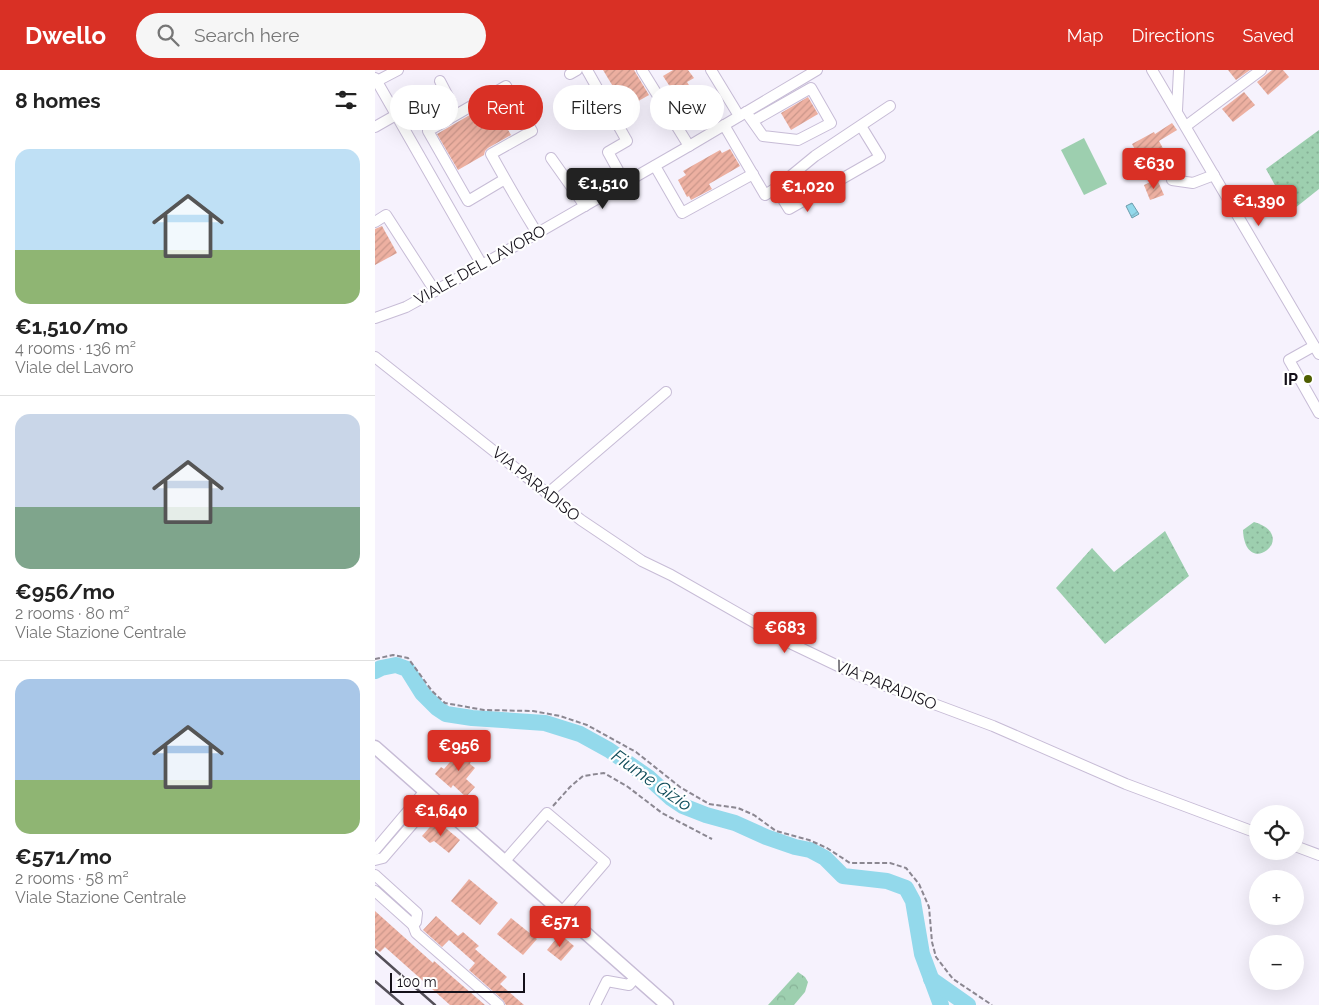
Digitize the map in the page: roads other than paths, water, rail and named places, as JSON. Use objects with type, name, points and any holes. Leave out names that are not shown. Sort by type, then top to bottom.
[{"type":"main road","points":[[375,747],[667,1005]]},
{"type":"street","points":[[390,104],[376,79],[398,70]]},
{"type":"street","points":[[587,70],[627,141],[608,152],[625,183]]},
{"type":"street","points":[[641,70],[689,146]]},
{"type":"street","points":[[711,70],[743,114],[753,121],[763,136],[798,140],[831,123],[811,88],[753,121]]},
{"type":"street","name":"VIALE DEL LAVORO","points":[[724,125],[817,70]]},
{"type":"street","points":[[1152,70],[1317,350],[1289,360],[1319,413]]},
{"type":"street","points":[[1159,82],[1163,70]]},
{"type":"street","points":[[1159,82],[1172,79],[1178,70]]},
{"type":"street","points":[[1177,111],[1178,70]]},
{"type":"street","points":[[1186,126],[1261,70]]},
{"type":"street","points":[[505,179],[468,201],[428,131],[506,86],[532,131],[491,154],[537,233]]},
{"type":"street","points":[[784,90],[791,99]]},
{"type":"street","points":[[724,125],[765,195],[815,156],[890,106]]},
{"type":"street","points":[[375,127],[390,118]]},
{"type":"street","points":[[776,188],[789,209],[880,157],[861,126]]},
{"type":"street","points":[[406,130],[482,265]]},
{"type":"street","name":"VIALE DEL LAVORO","points":[[375,318],[406,307],[435,291],[716,130]]},
{"type":"street","points":[[551,158],[585,206]]},
{"type":"street","points":[[655,166],[682,213],[753,174]]},
{"type":"street","points":[[1172,180],[1193,183],[1214,174]]},
{"type":"street","points":[[375,222],[386,215],[435,291]]},
{"type":"street","name":"VIA PARADISO","points":[[375,357],[581,520],[642,561],[686,583],[792,644],[859,676],[993,726],[1126,784],[1249,829]]},
{"type":"street","points":[[547,494],[666,392]]},
{"type":"street","points":[[375,850],[429,795]]},
{"type":"street","points":[[375,860],[383,858],[429,795]]},
{"type":"street","points":[[504,862],[547,813],[605,862],[562,912]]},
{"type":"street","points":[[1304,849],[1319,855]]},
{"type":"street","points":[[375,875],[417,913],[416,922],[413,925]]},
{"type":"street","points":[[375,891],[413,925],[417,933],[499,1005]]},
{"type":"street","points":[[595,1005],[607,981],[629,985],[636,977]]},
{"type":"water","points":[[1132,203],[1139,214],[1132,218],[1126,206]]},
{"type":"waterway","name":"Fiume Gizio","points":[[375,671],[396,665],[407,669],[422,693],[446,714],[472,718],[545,723],[580,734],[609,750],[648,777],[683,806],[735,823],[766,837],[810,850],[825,858],[843,876],[887,881],[906,888],[913,901],[922,954],[941,1005]]},
{"type":"waterway","points":[[931,979],[968,1005]]},
{"type":"railway","points":[[375,952],[435,1005]]},
{"type":"railway","points":[[375,981],[403,1005]]},
{"type":"place","name":"IP","points":[[1308,379]]}]
